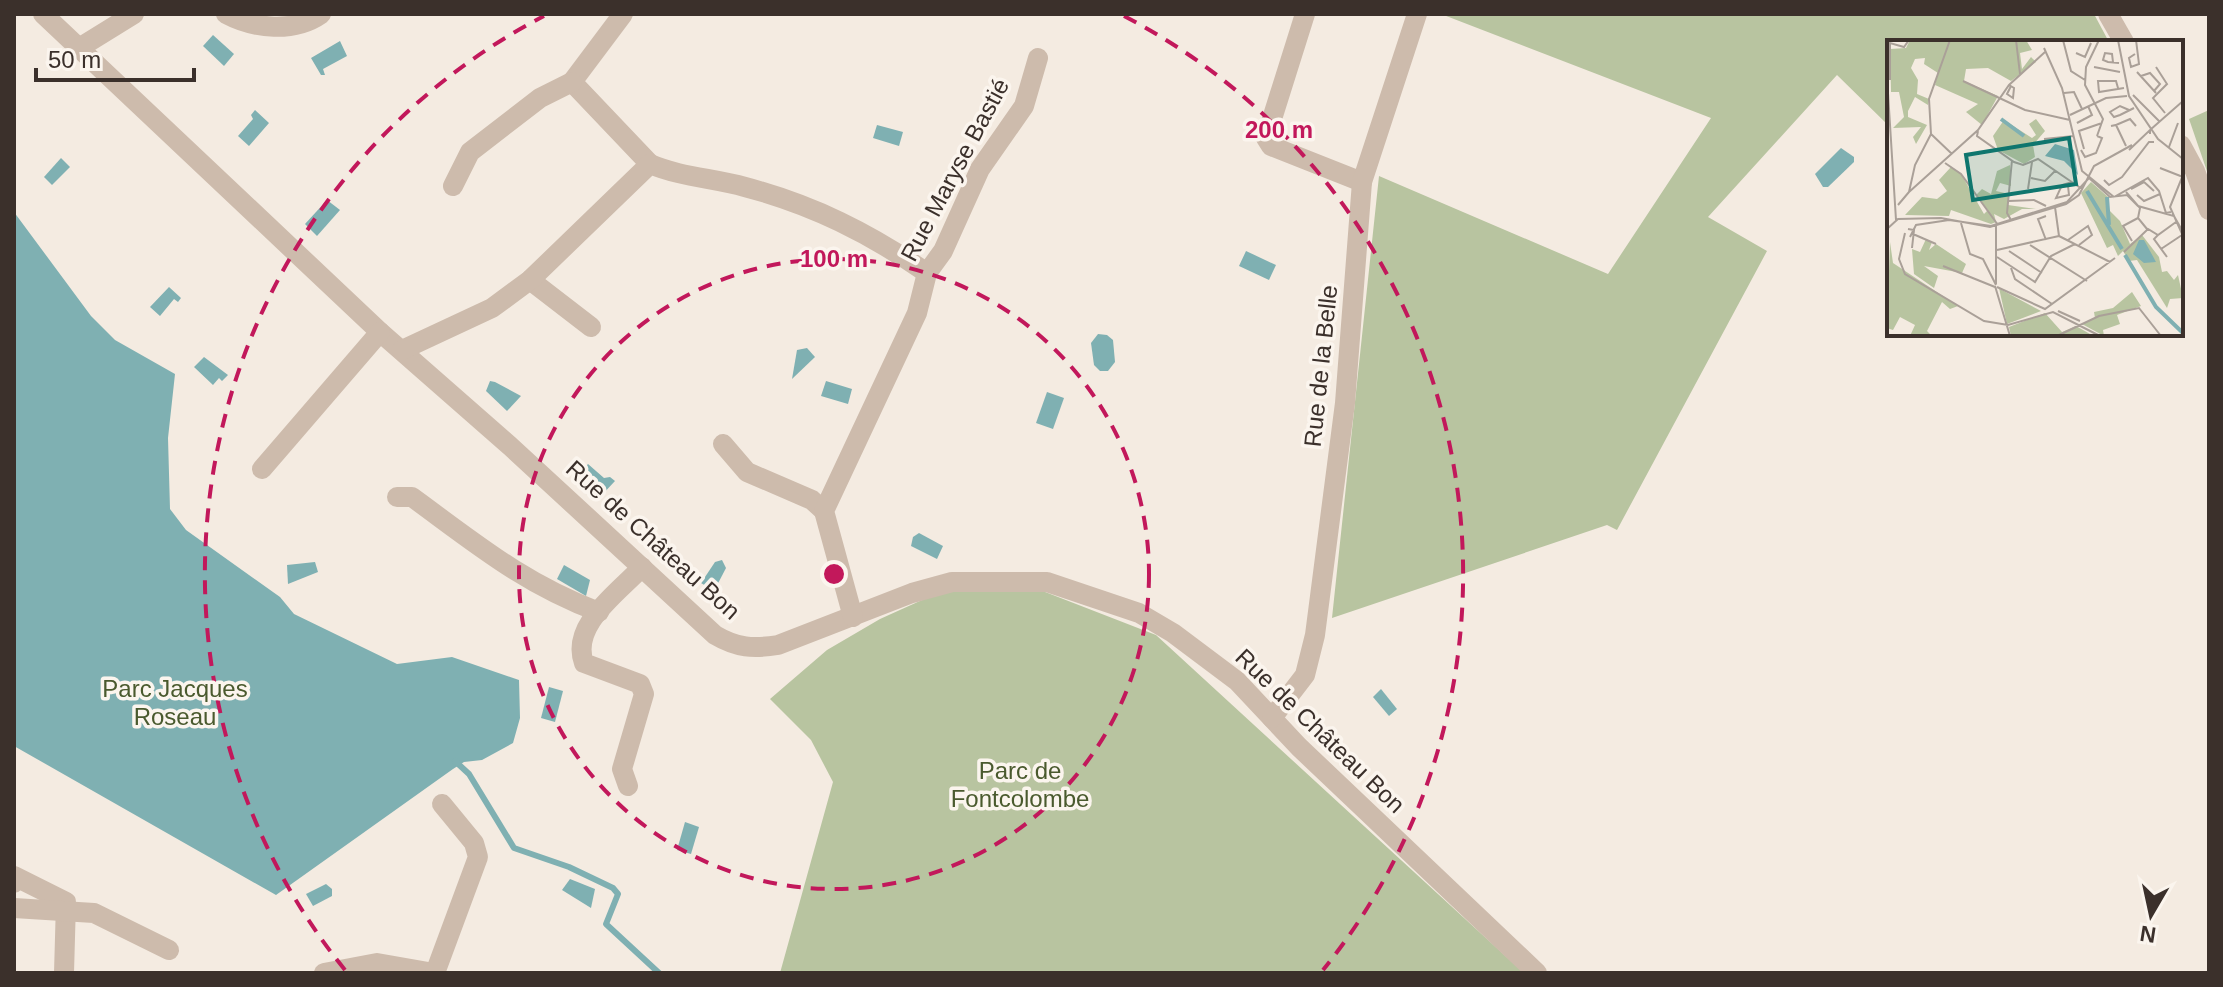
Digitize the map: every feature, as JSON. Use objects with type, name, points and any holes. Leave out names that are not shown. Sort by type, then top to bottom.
[{"type":"street","name":"Rue de Château Bon","points":[[43,14],[380,332],[715,635],[732,646],[754,648],[778,645],[912,593],[952,582],[1047,582],[1139,613],[1173,633],[1237,681],[1394,839],[1537,973]]},
{"type":"street","points":[[79,48],[134,14]]},
{"type":"street","points":[[226,14],[275,28],[314,19],[321,14]]},
{"type":"street","points":[[453,186],[470,152],[540,98],[572,82],[623,14]]},
{"type":"street","points":[[1305,14],[1266,138],[1271,146],[1362,182]]},
{"type":"street","name":"Rue de la Belle","points":[[1272,718],[1305,675],[1315,635],[1345,403],[1362,182],[1417,14]]},
{"type":"street","points":[[2108,14],[2123,40]]},
{"type":"street","name":"Rue Maryse Bastié","points":[[824,511],[917,313],[927,273],[943,251],[980,169],[1024,106],[1038,58]]},
{"type":"street","points":[[572,82],[650,164],[677,175],[743,186],[827,213],[872,235],[927,273]]},
{"type":"street","points":[[2183,149],[2209,210]]},
{"type":"street","points":[[402,350],[492,308],[530,280],[650,164]]},
{"type":"street","points":[[530,280],[591,327]]},
{"type":"street","points":[[262,469],[380,332]]},
{"type":"street","points":[[723,444],[747,472],[812,500],[824,511],[853,617]]},
{"type":"street","points":[[397,497],[412,497],[486,555],[559,597],[599,612]]},
{"type":"street","points":[[628,786],[622,769],[644,694],[640,684],[584,663],[579,649],[582,634],[642,567]]},
{"type":"street","points":[[324,973],[377,963],[434,973],[478,857],[474,843],[442,804]]},
{"type":"street","points":[[14,883],[14,876],[66,902],[64,973]]},
{"type":"street","points":[[14,908],[94,913],[169,950]]},
{"type":"green space","points":[[1441,14],[2094,14],[2108,40],[1887,40],[1887,124],[1837,75],[1708,217],[1767,251],[1617,530],[1607,525],[1332,618],[1379,176],[1608,274],[1711,118]]},
{"type":"green space","points":[[2209,110],[2209,177],[2189,119]]},
{"type":"green space","name":"Parc de Fontcolombe","points":[[1040,590],[1156,635],[1524,973],[780,973],[833,782],[811,740],[770,699],[827,650],[880,619],[942,591]]},
{"type":"water","points":[[213,35],[234,54],[224,66],[203,46]]},
{"type":"water","points":[[340,41],[347,56],[323,69],[325,75],[321,75],[311,58]]},
{"type":"water","points":[[255,110],[269,123],[249,146],[238,136],[253,119],[251,115]]},
{"type":"water","points":[[877,125],[903,132],[899,146],[873,138]]},
{"type":"water","points":[[1841,148],[1854,157],[1854,162],[1828,187],[1823,187],[1815,174]]},
{"type":"water","points":[[61,158],[70,167],[52,185],[44,177]]},
{"type":"water","points":[[327,200],[340,210],[317,236],[305,224]]},
{"type":"water","name":"Parc Jacques Roseau","points":[[14,212],[91,316],[115,340],[175,374],[168,438],[170,509],[186,530],[280,597],[294,614],[397,664],[452,657],[519,680],[520,718],[513,743],[482,760],[464,762],[453,769],[276,895],[14,746]]},
{"type":"water","points":[[1246,251],[1276,265],[1269,280],[1239,266]]},
{"type":"water","points":[[169,287],[181,298],[178,302],[174,299],[160,316],[150,307]]},
{"type":"water","points":[[1098,334],[1107,335],[1113,340],[1115,362],[1108,371],[1100,371],[1094,365],[1091,343]]},
{"type":"water","points":[[807,348],[815,357],[792,379],[797,350]]},
{"type":"water","points":[[204,357],[228,375],[222,381],[219,378],[213,385],[194,367]]},
{"type":"water","points":[[490,381],[521,396],[507,411],[486,391]]},
{"type":"water","points":[[826,381],[852,389],[848,404],[821,396]]},
{"type":"water","points":[[1047,392],[1064,398],[1053,429],[1036,423]]},
{"type":"water","points":[[588,464],[604,478],[610,477],[615,481],[600,497],[577,476]]},
{"type":"water","points":[[919,533],[943,546],[937,559],[911,546],[913,537]]},
{"type":"water","points":[[722,560],[726,568],[714,591],[701,583],[715,562]]},
{"type":"water","points":[[315,562],[318,572],[288,584],[287,565]]},
{"type":"water","points":[[564,565],[590,580],[586,596],[557,579]]},
{"type":"water","points":[[549,687],[563,691],[555,722],[541,718]]},
{"type":"water","points":[[1381,689],[1397,709],[1389,716],[1373,697]]},
{"type":"water","points":[[685,822],[699,827],[691,854],[677,850]]},
{"type":"water","points":[[570,879],[595,889],[591,908],[562,890]]},
{"type":"water","points":[[326,884],[332,889],[332,896],[313,906],[306,894]]},
{"type":"waterway","points":[[455,761],[469,774],[514,848],[569,867],[613,888],[618,894],[606,924],[659,973]]}]
